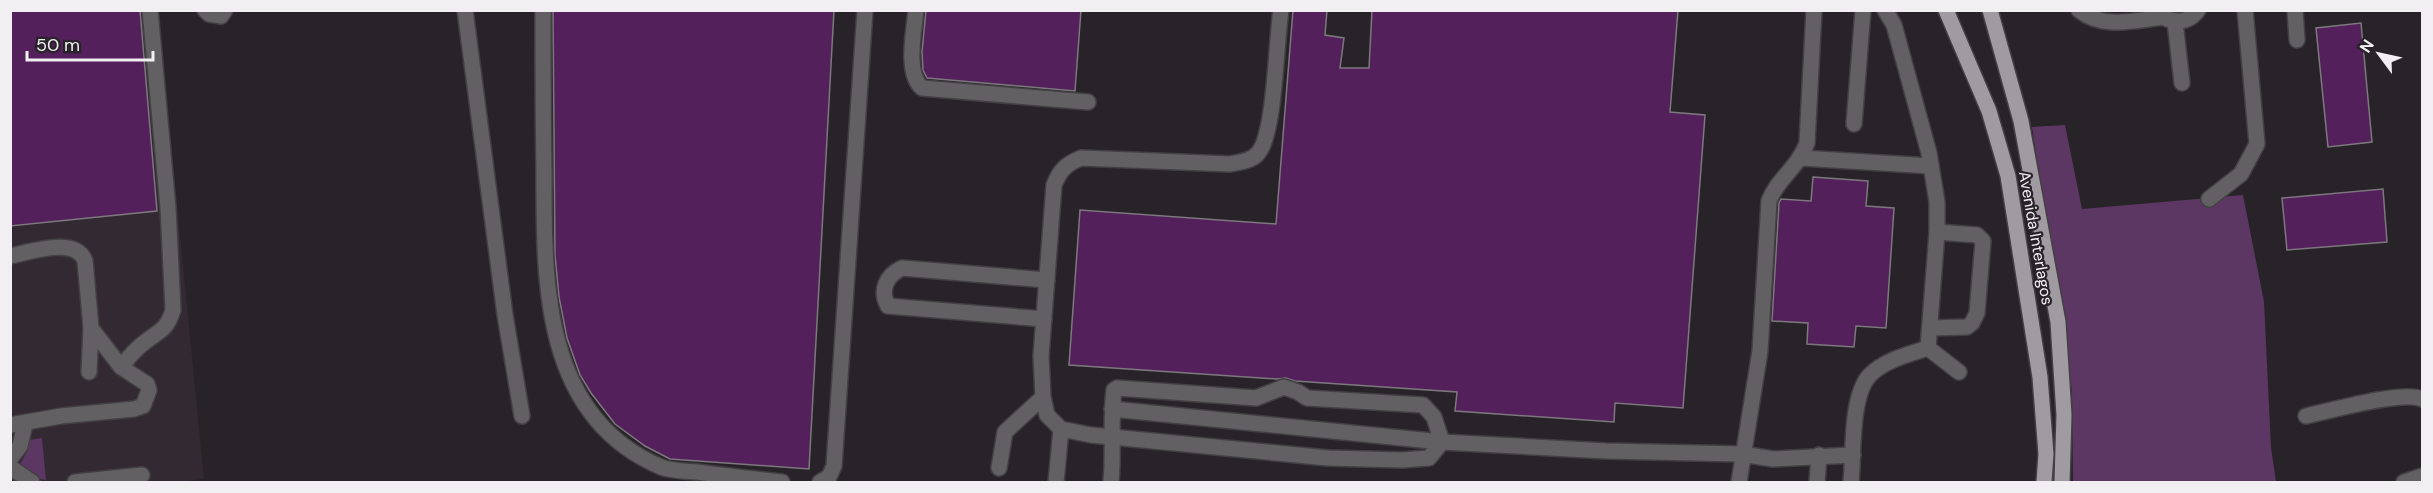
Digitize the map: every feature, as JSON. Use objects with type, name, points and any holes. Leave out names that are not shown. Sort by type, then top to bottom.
[{"type":"main road","name":"Avenida Interlagos","points":[[1946,10],[1989,111],[2008,177],[2040,377],[2046,454],[2044,483]]},
{"type":"main road","name":"Avenida Interlagos","points":[[1990,10],[2021,121],[2058,322],[2064,415],[2062,483]]},
{"type":"lane","points":[[121,367],[144,342],[161,332],[169,323],[173,310],[168,208],[150,10]]},
{"type":"lane","points":[[205,10],[209,14],[221,16],[225,10]]},
{"type":"lane","points":[[465,10],[503,303],[522,416]]},
{"type":"lane","points":[[543,10],[544,250],[551,318],[566,369],[585,406],[614,439],[642,458],[664,468],[782,483]]},
{"type":"lane","points":[[820,483],[830,477],[834,466],[865,10]]},
{"type":"lane","points":[[916,10],[912,71],[916,84],[922,88],[1089,102]]},
{"type":"lane","points":[[1281,10],[1269,129],[1259,153],[1247,161],[1230,164],[1081,158],[1070,162],[1060,170],[1054,184],[1041,356],[1043,397],[1047,415],[1061,429],[1328,458],[1402,460],[1429,458],[1442,442]]},
{"type":"lane","points":[[1739,483],[1760,351],[1769,201],[1780,183],[1801,158],[1807,143],[1814,10]]},
{"type":"lane","points":[[1854,124],[1863,10]]},
{"type":"lane","points":[[1885,10],[1894,25],[1931,166],[1937,202],[1937,232],[1928,348]]},
{"type":"lane","points":[[2079,10],[2086,16],[2104,22],[2166,16],[2190,19],[2198,10]]},
{"type":"lane","points":[[2209,199],[2241,174],[2257,144],[2245,10]]},
{"type":"lane","points":[[2295,10],[2297,40]]},
{"type":"lane","points":[[2166,16],[2182,83]]},
{"type":"lane","points":[[1801,158],[1931,166]]},
{"type":"lane","points":[[1930,328],[1967,327],[1972,323],[1977,313],[1983,241],[1977,235],[1937,232]]},
{"type":"lane","points":[[10,256],[61,247],[75,248],[82,253],[85,261],[91,328],[89,372]]},
{"type":"lane","points":[[1044,319],[888,306],[884,294],[886,283],[892,272],[902,268],[1047,279]]},
{"type":"lane","points":[[10,459],[20,446],[18,424],[60,416],[134,409],[142,406],[149,390],[147,384],[121,367],[91,328]]},
{"type":"lane","points":[[1928,348],[1959,372]]},
{"type":"lane","points":[[1851,483],[1861,388],[1869,376],[1878,369],[1899,357],[1928,348]]},
{"type":"lane","points":[[1111,483],[1114,451],[1111,436],[1112,409],[1114,390],[1117,388],[1256,398],[1284,387],[1307,398],[1423,405],[1434,417],[1442,442]]},
{"type":"lane","points":[[2306,416],[2370,402],[2415,396],[2422,399]]},
{"type":"lane","points":[[999,468],[1005,432],[1043,397]]},
{"type":"lane","points":[[1259,423],[1261,397]]},
{"type":"lane","points":[[1112,409],[1442,442],[1606,451],[1742,454],[1773,459],[1853,455]]},
{"type":"lane","points":[[1056,483],[1061,429]]},
{"type":"lane","points":[[1817,483],[1819,455]]},
{"type":"lane","points":[[10,467],[32,483]]},
{"type":"lane","points":[[75,483],[142,475]]},
{"type":"lane","points":[[2404,483],[2422,476]]},
{"type":"shaded area","points":[[10,11],[158,11],[204,479],[174,482],[11,482]]},
{"type":"shaded area","points":[[2065,125],[2082,209],[2243,195],[2264,302],[2271,448],[2276,482],[2073,482],[2072,391],[2032,127]]},
{"type":"shaded area","points":[[42,438],[46,480],[35,478],[20,464],[27,452],[29,440]]},
{"type":"building","points":[[10,10],[140,10],[157,211],[10,226]]},
{"type":"building","points":[[553,10],[834,10],[809,469],[670,459],[645,446],[615,424],[580,375],[567,338],[559,297],[555,255]]},
{"type":"building","points":[[926,10],[1081,10],[1075,91],[927,78],[923,70],[922,52]]},
{"type":"building","points":[[1293,10],[1327,10],[1325,35],[1344,38],[1340,68],[1369,68],[1372,10],[1678,10],[1670,112],[1705,115],[1683,408],[1615,403],[1614,422],[1455,411],[1457,392],[1295,381],[1286,378],[1069,365],[1080,210],[1276,224]]},
{"type":"building","points":[[2361,23],[2372,142],[2328,147],[2316,28]]},
{"type":"building","points":[[1813,177],[1868,181],[1866,206],[1894,208],[1886,328],[1856,326],[1854,347],[1807,344],[1808,323],[1772,321],[1779,203],[1781,199],[1811,201]]},
{"type":"building","points":[[2383,189],[2387,242],[2287,250],[2282,198]]}]
